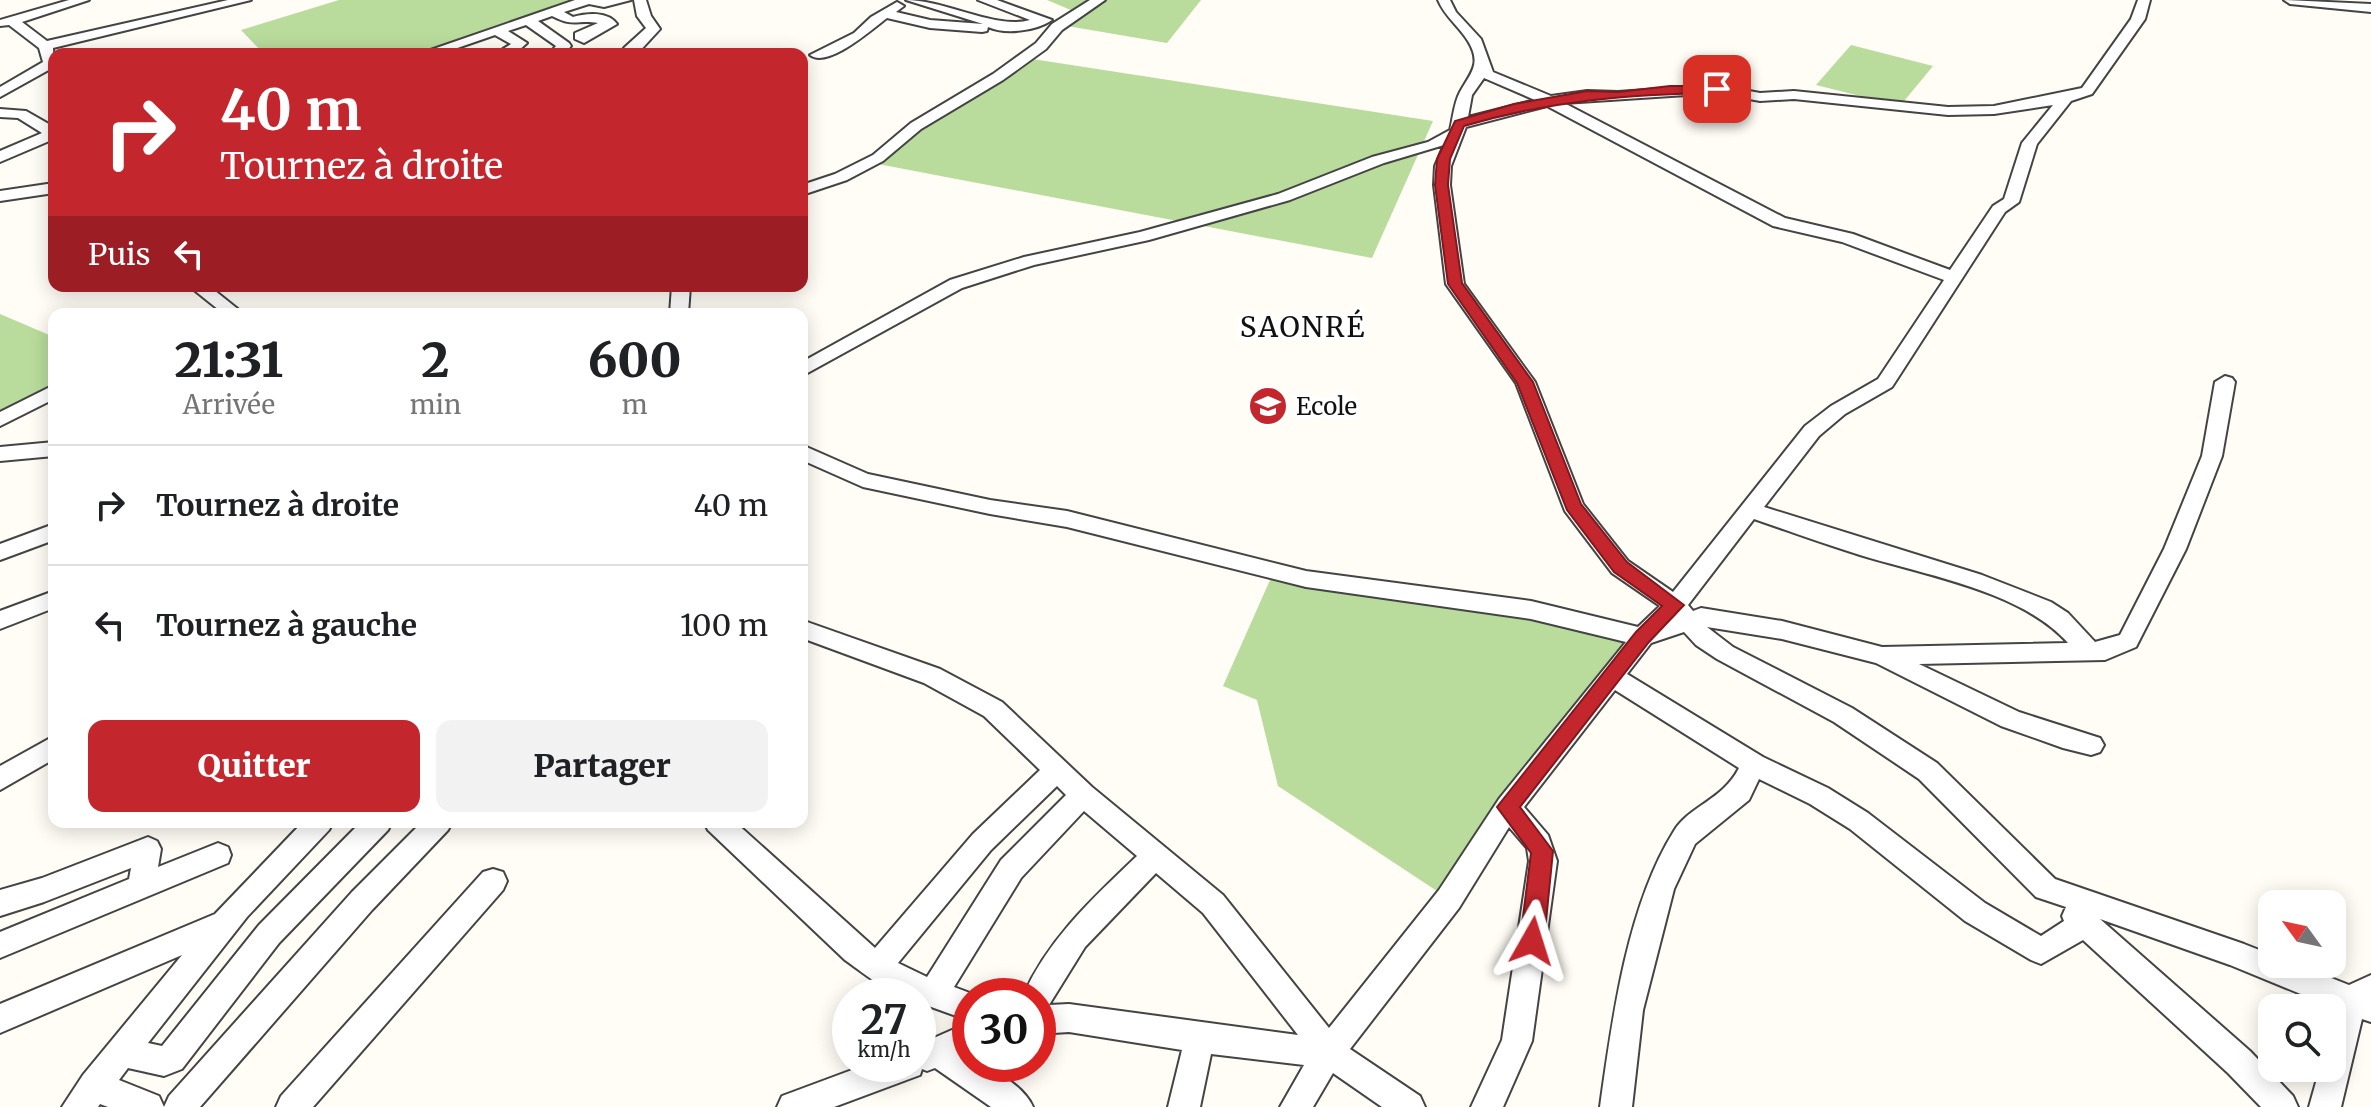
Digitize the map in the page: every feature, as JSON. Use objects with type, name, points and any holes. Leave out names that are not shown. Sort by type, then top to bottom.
[{"type":"street","points":[[6,22],[83,0]]},
{"type":"street","points":[[45,46],[245,0]]},
{"type":"street","points":[[454,48],[588,0],[609,3],[625,0]]},
{"type":"street","points":[[634,20],[640,0]]},
{"type":"street","points":[[872,0],[906,2],[983,19],[995,26]]},
{"type":"street","points":[[984,0],[1053,23]]},
{"type":"street","points":[[886,14],[939,25],[981,29],[1053,23],[1099,0]]},
{"type":"street","points":[[1444,0],[1450,13],[1478,47],[1483,69],[1488,75],[1549,101],[1779,222],[1847,238],[1955,278]]},
{"type":"street","points":[[808,367],[956,284],[1030,261],[1143,236],[1284,197],[1378,160],[1433,145],[1458,128],[1549,101],[1587,95],[1618,96],[1717,89],[1760,97],[1794,95],[1948,111],[1994,110],[2066,98],[2087,91],[2138,19],[2144,0]]},
{"type":"street","points":[[2290,0],[2371,8]]},
{"type":"street","points":[[817,55],[859,36],[906,2]]},
{"type":"street","points":[[528,20],[556,13],[571,21],[586,17],[634,20],[653,29],[632,48]]},
{"type":"street","points":[[584,39],[580,36],[610,24],[604,19]]},
{"type":"street","points":[[528,20],[564,46],[562,48]]},
{"type":"street","points":[[6,22],[45,46],[48,53]]},
{"type":"street","points":[[808,188],[841,177],[878,158],[916,126],[1033,52],[1053,23]]},
{"type":"street","points":[[497,31],[520,43],[513,48]]},
{"type":"street","points":[[0,93],[48,67]]},
{"type":"street","points":[[1483,69],[1465,95],[1458,128],[1444,159],[1442,185],[1455,284],[1525,382],[1573,506],[1620,567],[1680,613],[1704,639],[1843,715],[1928,771],[2046,888],[2239,1062],[2282,1107]]},
{"type":"street","points":[[1296,1107],[1329,1052],[1449,899],[1508,807],[1611,676],[1643,637],[1680,613],[1748,509],[1812,431],[1838,410],[1885,383],[1999,209],[2011,202],[2030,143],[2066,98]]},
{"type":"street","points":[[0,113],[21,114],[48,130]]},
{"type":"street","points":[[0,157],[48,136]]},
{"type":"street","points":[[0,196],[48,189]]},
{"type":"street","points":[[206,292],[227,308]]},
{"type":"street","points":[[214,298],[224,292]]},
{"type":"street","points":[[1882,656],[2105,651],[2128,641],[2175,549],[2212,456],[2225,382]]},
{"type":"street","points":[[0,420],[48,394]]},
{"type":"street","points":[[0,454],[48,450]]},
{"type":"street","points":[[808,455],[863,480],[990,507],[1067,519],[1306,579],[1531,610],[1643,637]]},
{"type":"street","points":[[1748,509],[1875,552],[1974,581],[2043,608],[2060,619],[2089,651]]},
{"type":"street","points":[[0,552],[48,534]]},
{"type":"street","points":[[0,620],[48,601]]},
{"type":"street","points":[[1680,613],[1782,630],[1882,656],[2000,716],[2054,737],[2091,745]]},
{"type":"street","points":[[808,631],[932,676],[993,709],[1083,795],[1213,904],[1329,1052],[1409,1107]]},
{"type":"street","points":[[1611,676],[1754,764],[1819,796],[1859,821],[1975,912],[2041,951],[2084,924]]},
{"type":"street","points":[[0,779],[48,750]]},
{"type":"street","points":[[1616,1107],[1628,1010],[1660,889],[1685,836],[1740,792],[1754,764]]},
{"type":"street","points":[[877,967],[982,842],[1057,770]]},
{"type":"street","points":[[936,989],[1011,869],[1083,795]]},
{"type":"street","points":[[1487,1107],[1517,1041],[1543,861],[1539,843],[1508,807]]},
{"type":"street","points":[[148,1107],[86,1096],[225,923],[314,828]]},
{"type":"street","points":[[121,1052],[164,1061],[171,1058],[203,1013],[299,903],[373,828]]},
{"type":"street","points":[[180,1107],[362,901],[433,828]]},
{"type":"street","points":[[723,828],[855,951],[900,978]]},
{"type":"street","points":[[0,903],[44,890],[149,849],[141,886]]},
{"type":"street","points":[[0,945],[218,855]]},
{"type":"street","points":[[1048,978],[1062,952],[1090,920],[1156,856]]},
{"type":"street","points":[[292,1107],[493,881]]},
{"type":"street","points":[[2046,888],[2365,999],[2325,1107]]},
{"type":"street","points":[[0,1019],[225,923]]},
{"type":"street","points":[[1056,1019],[1200,1036],[1274,1049],[1329,1052]]},
{"type":"street","points":[[1184,1107],[1200,1036]]},
{"type":"street","points":[[936,1061],[1017,1107]]},
{"type":"street","points":[[793,1107],[860,1082]]},
{"type":"green space","points":[[339,0],[586,0],[438,48],[258,48],[241,30]]},
{"type":"green space","points":[[1047,0],[1201,0],[1167,43],[1061,25],[1078,13]]},
{"type":"green space","points":[[1851,45],[1933,66],[1900,106],[1816,85]]},
{"type":"green space","points":[[1026,58],[1433,121],[1372,258],[878,164],[901,139]]},
{"type":"green space","points":[[0,314],[48,334],[48,391],[0,415]]},
{"type":"green space","points":[[1274,571],[1643,637],[1449,899],[1278,786],[1257,700],[1223,686]]},
{"type":"place","name":"Ecole","points":[[1268,406]]},
{"type":"district","name":"SAONRÉ","points":[[1303,327]]},
{"type":"route","points":[[1532,941],[1542,851],[1539,843],[1508,807],[1643,637],[1675,605],[1620,567],[1573,506],[1525,382],[1455,284],[1442,185],[1444,159],[1459,124],[1514,107],[1587,95],[1618,96],[1717,89]]}]
